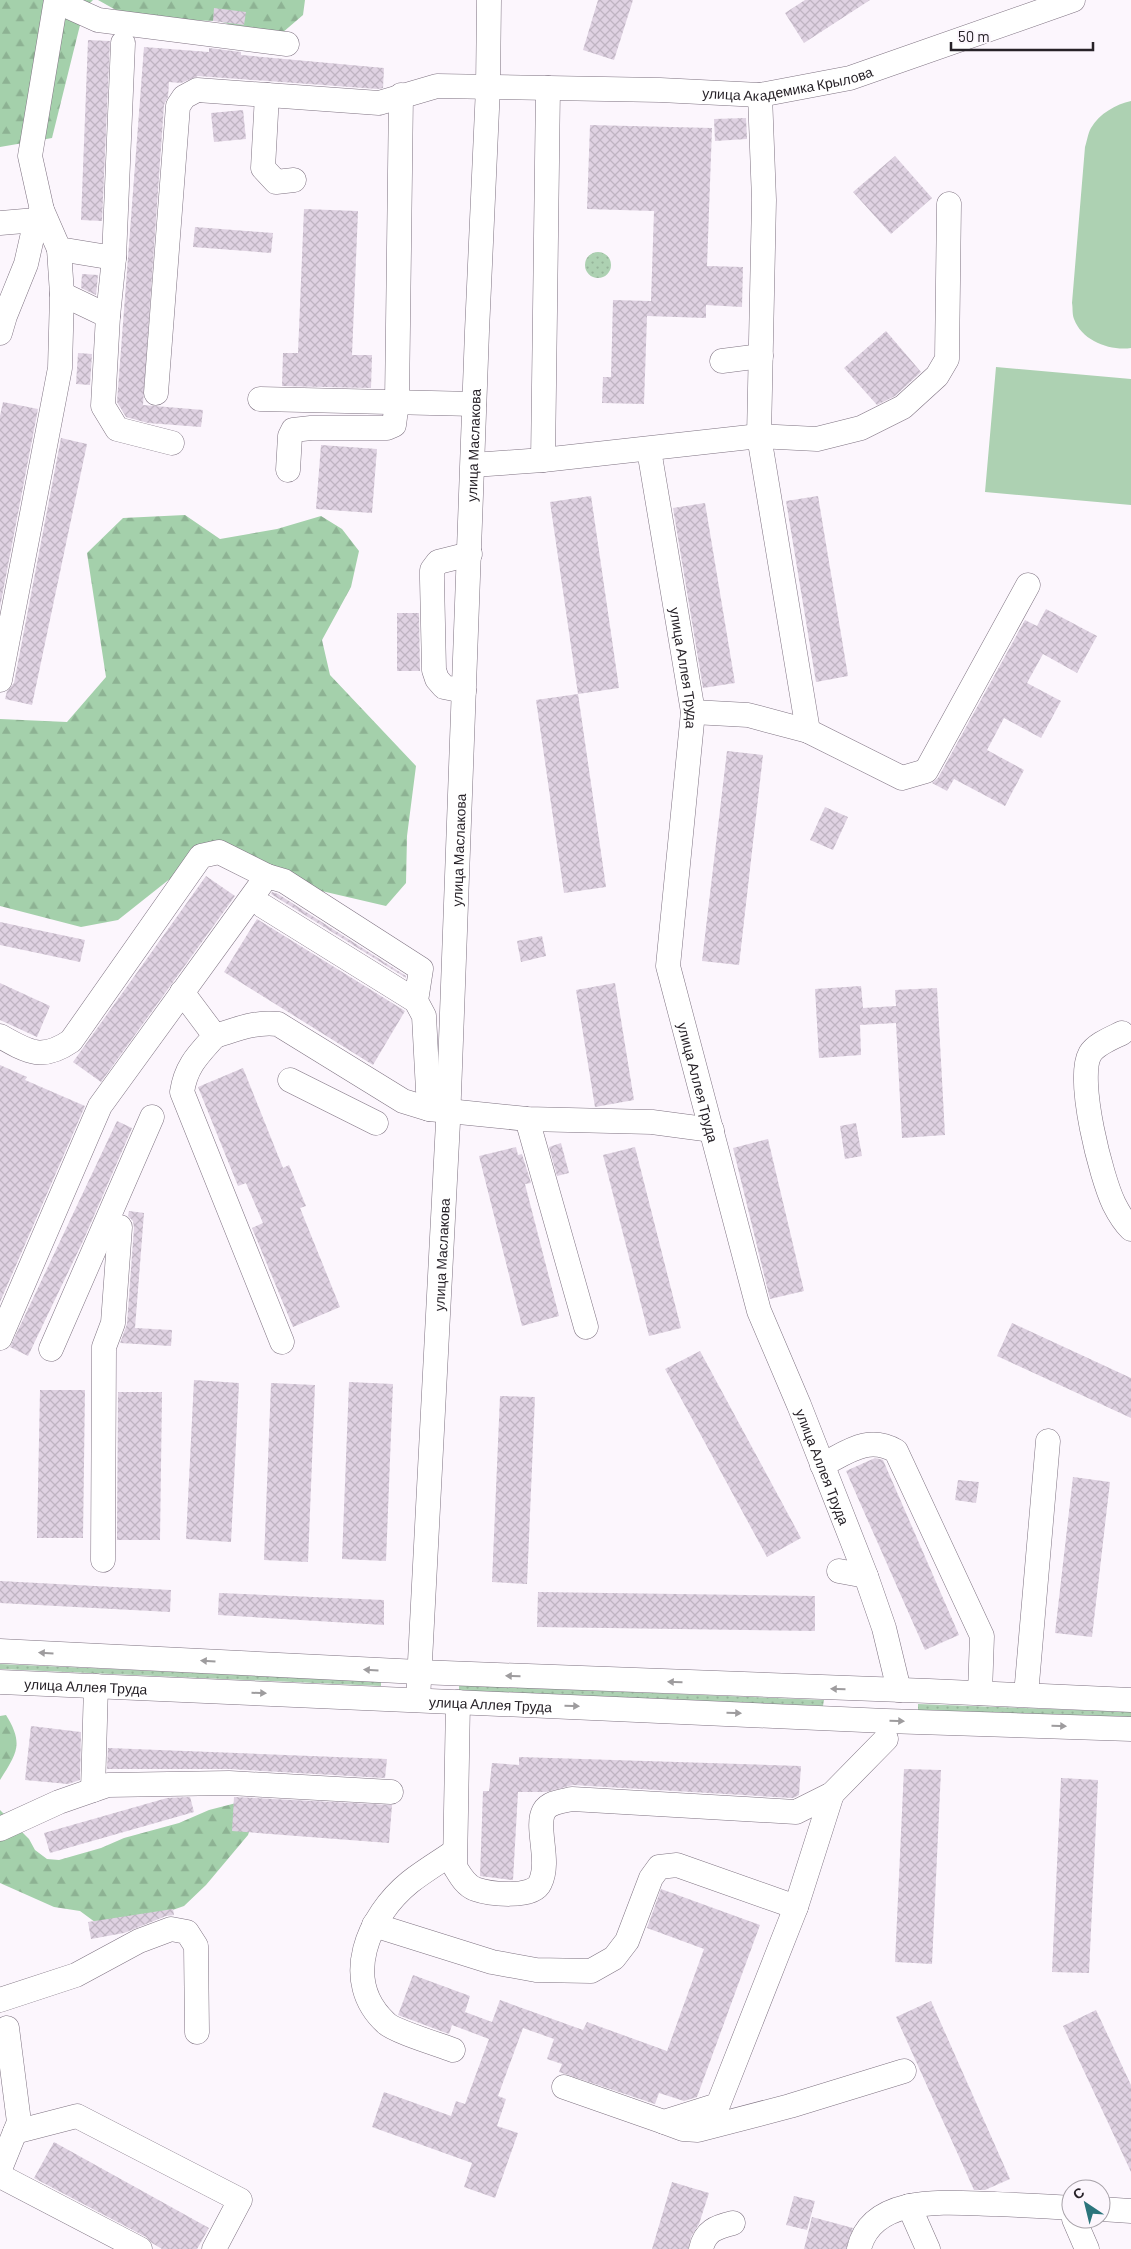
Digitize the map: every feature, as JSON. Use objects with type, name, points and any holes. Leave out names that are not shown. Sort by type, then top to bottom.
[{"type":"street","points":[[0,680],[60,368],[62,294],[59,249],[39,215],[30,156],[56,0],[98,20],[287,44]]},
{"type":"street","name":"улица Маслакова","points":[[418,1700],[438,1109],[464,691],[488,87],[489,0]]},
{"type":"street","name":"улица Академика Крылова","points":[[156,393],[178,106],[184,96],[197,90],[379,103],[437,86],[760,95],[850,78],[1072,0]]},
{"type":"street","points":[[123,43],[114,258],[108,316],[103,406],[117,429],[172,443]]},
{"type":"street","points":[[544,460],[548,88]]},
{"type":"street","points":[[267,95],[263,168],[276,182],[294,180]]},
{"type":"street","points":[[288,470],[290,436],[294,430],[311,428],[391,428],[394,425],[397,402],[401,95]]},
{"type":"street","points":[[760,95],[764,200],[759,436],[808,731]]},
{"type":"street","points":[[473,464],[544,460],[648,450],[759,436],[817,439],[861,428],[903,408],[937,376],[947,359],[949,204]]},
{"type":"street","points":[[0,223],[39,215]]},
{"type":"street","points":[[0,333],[26,264],[39,215]]},
{"type":"street","points":[[59,249],[114,258]]},
{"type":"street","points":[[62,294],[108,316]]},
{"type":"street","points":[[722,361],[761,356]]},
{"type":"street","points":[[260,399],[474,404]]},
{"type":"street","name":"улица Аллея Труда","points":[[648,450],[692,712],[668,966],[759,1311],[866,1576],[884,1628],[899,1690]]},
{"type":"street","points":[[464,691],[444,687],[437,680],[434,670],[432,570],[438,562],[470,554]]},
{"type":"street","points":[[692,712],[748,715],[808,731],[902,778],[926,771],[1028,586]]},
{"type":"street","points":[[0,1036],[37,1053],[56,1051],[71,1041],[201,856],[219,852],[267,876],[284,881],[419,966],[422,973],[416,1001]]},
{"type":"street","points":[[0,1338],[100,1106],[267,876]]},
{"type":"street","points":[[263,906],[416,1001],[424,1016],[438,1109]]},
{"type":"street","points":[[182,992],[215,1036]]},
{"type":"street","points":[[282,1342],[182,1092],[184,1076],[195,1058],[215,1036],[256,1024],[278,1024],[403,1100],[438,1109],[527,1119],[652,1122],[712,1130]]},
{"type":"street","points":[[1122,1033],[1100,1044],[1091,1052],[1085,1066],[1086,1091],[1103,1174],[1114,1204],[1131,1229]]},
{"type":"street","points":[[290,1080],[376,1123]]},
{"type":"street","points":[[51,1349],[152,1117]]},
{"type":"street","points":[[527,1119],[586,1327]]},
{"type":"street","points":[[103,1560],[104,1347],[114,1323],[120,1227]]},
{"type":"street","points":[[1026,1695],[1048,1441]]},
{"type":"street","points":[[822,1465],[857,1447],[872,1443],[885,1444],[896,1451],[982,1636],[980,1693]]},
{"type":"street","points":[[839,1571],[866,1576]]},
{"type":"street","name":"улица Аллея Труда","points":[[0,1651],[419,1672],[1131,1700]]},
{"type":"street","name":"улица Аллея Труда","points":[[0,1682],[886,1721],[1131,1729]]},
{"type":"street","points":[[93,1790],[96,1686]]},
{"type":"street","points":[[458,1702],[454,1867],[462,1880],[474,1889],[497,1894],[527,1893],[540,1885],[545,1869],[542,1818],[545,1809],[554,1803],[572,1799],[796,1812],[832,1794],[886,1738]]},
{"type":"street","points":[[0,1829],[59,1802],[108,1785],[229,1783],[392,1792]]},
{"type":"street","points":[[664,2122],[718,2105],[796,1907],[832,1794]]},
{"type":"street","points":[[453,2050],[388,2025],[371,2007],[365,1993],[362,1972],[367,1938],[386,1908],[409,1883],[454,1852]]},
{"type":"street","points":[[374,1925],[492,1962],[536,1970],[591,1971],[614,1958],[627,1941],[651,1878],[659,1867],[677,1865],[796,1907]]},
{"type":"street","points":[[0,2000],[76,1975],[139,1941],[171,1929],[187,1932],[196,1946],[197,2032]]},
{"type":"street","points":[[0,2169],[19,2122],[7,2028]]},
{"type":"street","points":[[564,2087],[683,2129],[698,2130],[790,2106],[904,2071]]},
{"type":"street","points":[[15,2132],[77,2116],[240,2200],[214,2249]]},
{"type":"street","points":[[0,2176],[140,2249]]},
{"type":"street","points":[[859,2249],[867,2231],[877,2220],[909,2206],[942,2201],[1061,2210]]},
{"type":"street","points":[[909,2206],[928,2249]]},
{"type":"street","points":[[1111,2209],[1131,2210]]},
{"type":"street","points":[[701,2249],[706,2235],[718,2226],[733,2223]]},
{"type":"street","points":[[1079,2229],[1087,2249]]},
{"type":"green space","points":[[0,0],[93,0],[84,9],[52,138],[0,147]]},
{"type":"green space","points":[[98,0],[305,0],[303,15],[282,33],[247,31],[220,21],[179,20],[123,14]]},
{"type":"green space","points":[[1131,101],[1131,348],[1123,349],[1098,343],[1083,333],[1074,319],[1072,303],[1085,147],[1088,135],[1094,123],[1103,114],[1114,107]]},
{"type":"green space","points":[[598,252],[607,256],[611,265],[607,274],[598,278],[589,274],[585,265],[589,256]]},
{"type":"green space","points":[[996,367],[1131,379],[1131,505],[985,492]]},
{"type":"green space","points":[[185,515],[220,539],[277,529],[321,516],[342,529],[359,551],[351,587],[322,640],[330,675],[416,766],[407,836],[406,883],[386,906],[313,889],[238,856],[176,874],[118,920],[81,927],[0,906],[0,719],[67,722],[106,677],[87,553],[123,518]]},
{"type":"green space","points":[[0,1664],[381,1681],[381,1686],[0,1669]]},
{"type":"green space","points":[[459,1685],[824,1700],[823,1706],[459,1691]]},
{"type":"green space","points":[[918,1704],[1131,1712],[1131,1717],[918,1710]]},
{"type":"green space","points":[[6,1715],[15,1734],[16,1748],[11,1763],[0,1780],[0,1716]]},
{"type":"green space","points":[[244,1801],[254,1817],[248,1835],[206,1885],[184,1906],[130,1925],[99,1925],[80,1911],[54,1907],[0,1883],[0,1810],[29,1839],[35,1850],[47,1859],[59,1860],[101,1848],[124,1838],[179,1823],[209,1810]]},
{"type":"building","points":[[598,0],[633,0],[614,60],[583,50]]},
{"type":"building","points":[[805,0],[870,0],[804,43],[785,13]]},
{"type":"building","points":[[214,8],[246,12],[244,25],[213,21]]},
{"type":"building","points":[[88,40],[110,41],[102,221],[81,220]]},
{"type":"building","points":[[144,47],[209,52],[209,48],[241,52],[241,55],[384,68],[383,88],[378,89],[198,76],[181,83],[169,82],[168,97],[164,105],[143,405],[203,410],[201,427],[148,423],[126,417],[117,402]]},
{"type":"building","points":[[243,110],[246,139],[214,142],[211,113]]},
{"type":"building","points":[[746,118],[747,139],[715,141],[714,119]]},
{"type":"building","points":[[590,125],[712,128],[707,266],[743,267],[742,307],[706,305],[706,318],[647,316],[644,404],[602,403],[603,377],[611,377],[613,300],[651,301],[654,211],[587,209]]},
{"type":"building","points":[[895,156],[932,198],[891,234],[853,192]]},
{"type":"building","points":[[304,209],[358,211],[352,355],[372,355],[371,388],[282,386],[283,353],[298,353]]},
{"type":"building","points":[[195,227],[273,233],[271,253],[193,247]]},
{"type":"building","points":[[82,274],[98,275],[96,295],[81,288]]},
{"type":"building","points":[[886,331],[921,372],[895,396],[877,405],[844,368]]},
{"type":"building","points":[[78,353],[92,354],[90,385],[76,384]]},
{"type":"building","points":[[3,402],[38,409],[0,607],[0,416]]},
{"type":"building","points":[[61,438],[87,444],[32,705],[5,699],[7,691],[14,683]]},
{"type":"building","points":[[321,445],[377,449],[372,513],[316,509]]},
{"type":"building","points":[[591,496],[619,688],[578,694],[550,502]]},
{"type":"building","points":[[818,496],[848,676],[816,682],[786,501]]},
{"type":"building","points":[[705,503],[735,683],[703,688],[673,508]]},
{"type":"building","points":[[1046,609],[1097,636],[1077,673],[1043,654],[1027,683],[1061,701],[1041,738],[1004,718],[987,750],[1024,770],[1005,806],[954,779],[947,791],[932,783],[938,778],[1025,620],[1037,626]]},
{"type":"building","points":[[397,613],[419,613],[420,671],[397,671]]},
{"type":"building","points":[[578,694],[606,887],[564,893],[536,700]]},
{"type":"building","points":[[727,751],[763,755],[739,965],[702,961]]},
{"type":"building","points":[[825,807],[848,817],[833,850],[810,840]]},
{"type":"building","points":[[206,876],[235,896],[101,1082],[73,1062]]},
{"type":"building","points":[[272,892],[406,976],[406,978],[271,894]]},
{"type":"building","points":[[257,919],[405,1011],[373,1065],[224,972]]},
{"type":"building","points":[[0,922],[85,940],[80,962],[0,945]]},
{"type":"building","points":[[542,936],[546,956],[521,962],[517,941]]},
{"type":"building","points":[[0,983],[50,1006],[37,1037],[0,1020]]},
{"type":"building","points":[[615,983],[634,1100],[595,1107],[576,990]]},
{"type":"building","points":[[861,986],[863,1008],[896,1006],[895,990],[937,988],[945,1135],[902,1138],[896,1023],[860,1025],[861,1055],[819,1058],[815,989]]},
{"type":"building","points":[[0,1065],[27,1077],[25,1080],[85,1106],[0,1302]]},
{"type":"building","points":[[243,1068],[283,1168],[289,1165],[306,1206],[300,1208],[340,1307],[293,1327],[252,1228],[263,1223],[246,1183],[238,1186],[198,1087]]},
{"type":"building","points":[[117,1121],[132,1128],[83,1241],[28,1356],[10,1347]]},
{"type":"building","points":[[856,1123],[862,1156],[845,1159],[840,1126]]},
{"type":"building","points":[[768,1139],[804,1291],[770,1299],[733,1148]]},
{"type":"building","points":[[561,1143],[569,1173],[557,1176],[549,1147]]},
{"type":"building","points":[[516,1147],[518,1155],[522,1154],[531,1183],[525,1184],[559,1316],[522,1326],[479,1156]]},
{"type":"building","points":[[635,1147],[681,1328],[649,1336],[603,1155]]},
{"type":"building","points":[[129,1211],[144,1213],[135,1328],[172,1330],[171,1346],[120,1343],[127,1324],[134,1228],[133,1221],[128,1216]]},
{"type":"building","points":[[1012,1323],[1131,1378],[1131,1418],[997,1356]]},
{"type":"building","points":[[700,1351],[801,1538],[767,1557],[665,1369]]},
{"type":"building","points":[[194,1380],[239,1383],[231,1542],[186,1539]]},
{"type":"building","points":[[349,1382],[393,1384],[386,1561],[342,1559]]},
{"type":"building","points":[[271,1383],[315,1385],[308,1562],[264,1560]]},
{"type":"building","points":[[40,1390],[85,1390],[83,1538],[37,1538]]},
{"type":"building","points":[[118,1392],[162,1392],[160,1540],[117,1540]]},
{"type":"building","points":[[500,1396],[535,1397],[527,1584],[492,1582]]},
{"type":"building","points":[[875,1458],[883,1460],[959,1635],[925,1650],[846,1471]]},
{"type":"building","points":[[1073,1477],[1110,1482],[1092,1637],[1055,1633]]},
{"type":"building","points":[[958,1480],[979,1482],[976,1503],[955,1500]]},
{"type":"building","points":[[0,1581],[171,1590],[170,1612],[0,1603]]},
{"type":"building","points":[[538,1592],[815,1596],[815,1631],[537,1627]]},
{"type":"building","points":[[219,1593],[384,1600],[384,1625],[218,1615]]},
{"type":"building","points":[[31,1726],[81,1732],[80,1780],[68,1784],[25,1780]]},
{"type":"building","points":[[108,1748],[387,1759],[385,1778],[230,1769],[107,1769]]},
{"type":"building","points":[[519,1757],[801,1766],[799,1795],[793,1798],[573,1785],[546,1792],[518,1792],[513,1880],[480,1876],[483,1791],[489,1791],[492,1763],[519,1765]]},
{"type":"building","points":[[904,1769],[941,1770],[932,1964],[895,1962]]},
{"type":"building","points":[[1061,1778],[1098,1780],[1089,1973],[1052,1972]]},
{"type":"building","points":[[190,1797],[194,1812],[50,1853],[44,1833],[167,1798]]},
{"type":"building","points":[[234,1797],[392,1805],[389,1843],[232,1831]]},
{"type":"building","points":[[661,1889],[760,1925],[697,2097],[684,2101],[659,2093],[655,2104],[559,2072],[562,2064],[547,2059],[554,2039],[523,2028],[498,2096],[506,2099],[497,2126],[518,2133],[495,2198],[464,2187],[472,2163],[372,2127],[384,2092],[451,2116],[456,2101],[465,2104],[489,2039],[452,2025],[449,2034],[398,2015],[413,1975],[470,1996],[465,2012],[492,2022],[500,2000],[583,2030],[587,2022],[667,2051],[704,1949],[647,1928]]},
{"type":"building","points":[[173,1909],[174,1915],[166,1916],[124,1933],[91,1939],[88,1922]]},
{"type":"building","points":[[931,2001],[1010,2179],[985,2190],[974,2190],[896,2017]]},
{"type":"building","points":[[1096,2010],[1131,2085],[1131,2172],[1063,2026]]},
{"type":"building","points":[[54,2142],[209,2228],[197,2249],[162,2249],[146,2237],[34,2178]]},
{"type":"building","points":[[672,2182],[709,2193],[699,2224],[691,2237],[688,2249],[652,2249]]},
{"type":"building","points":[[794,2196],[815,2201],[807,2230],[786,2225]]},
{"type":"building","points":[[812,2217],[853,2228],[846,2249],[804,2249]]}]
